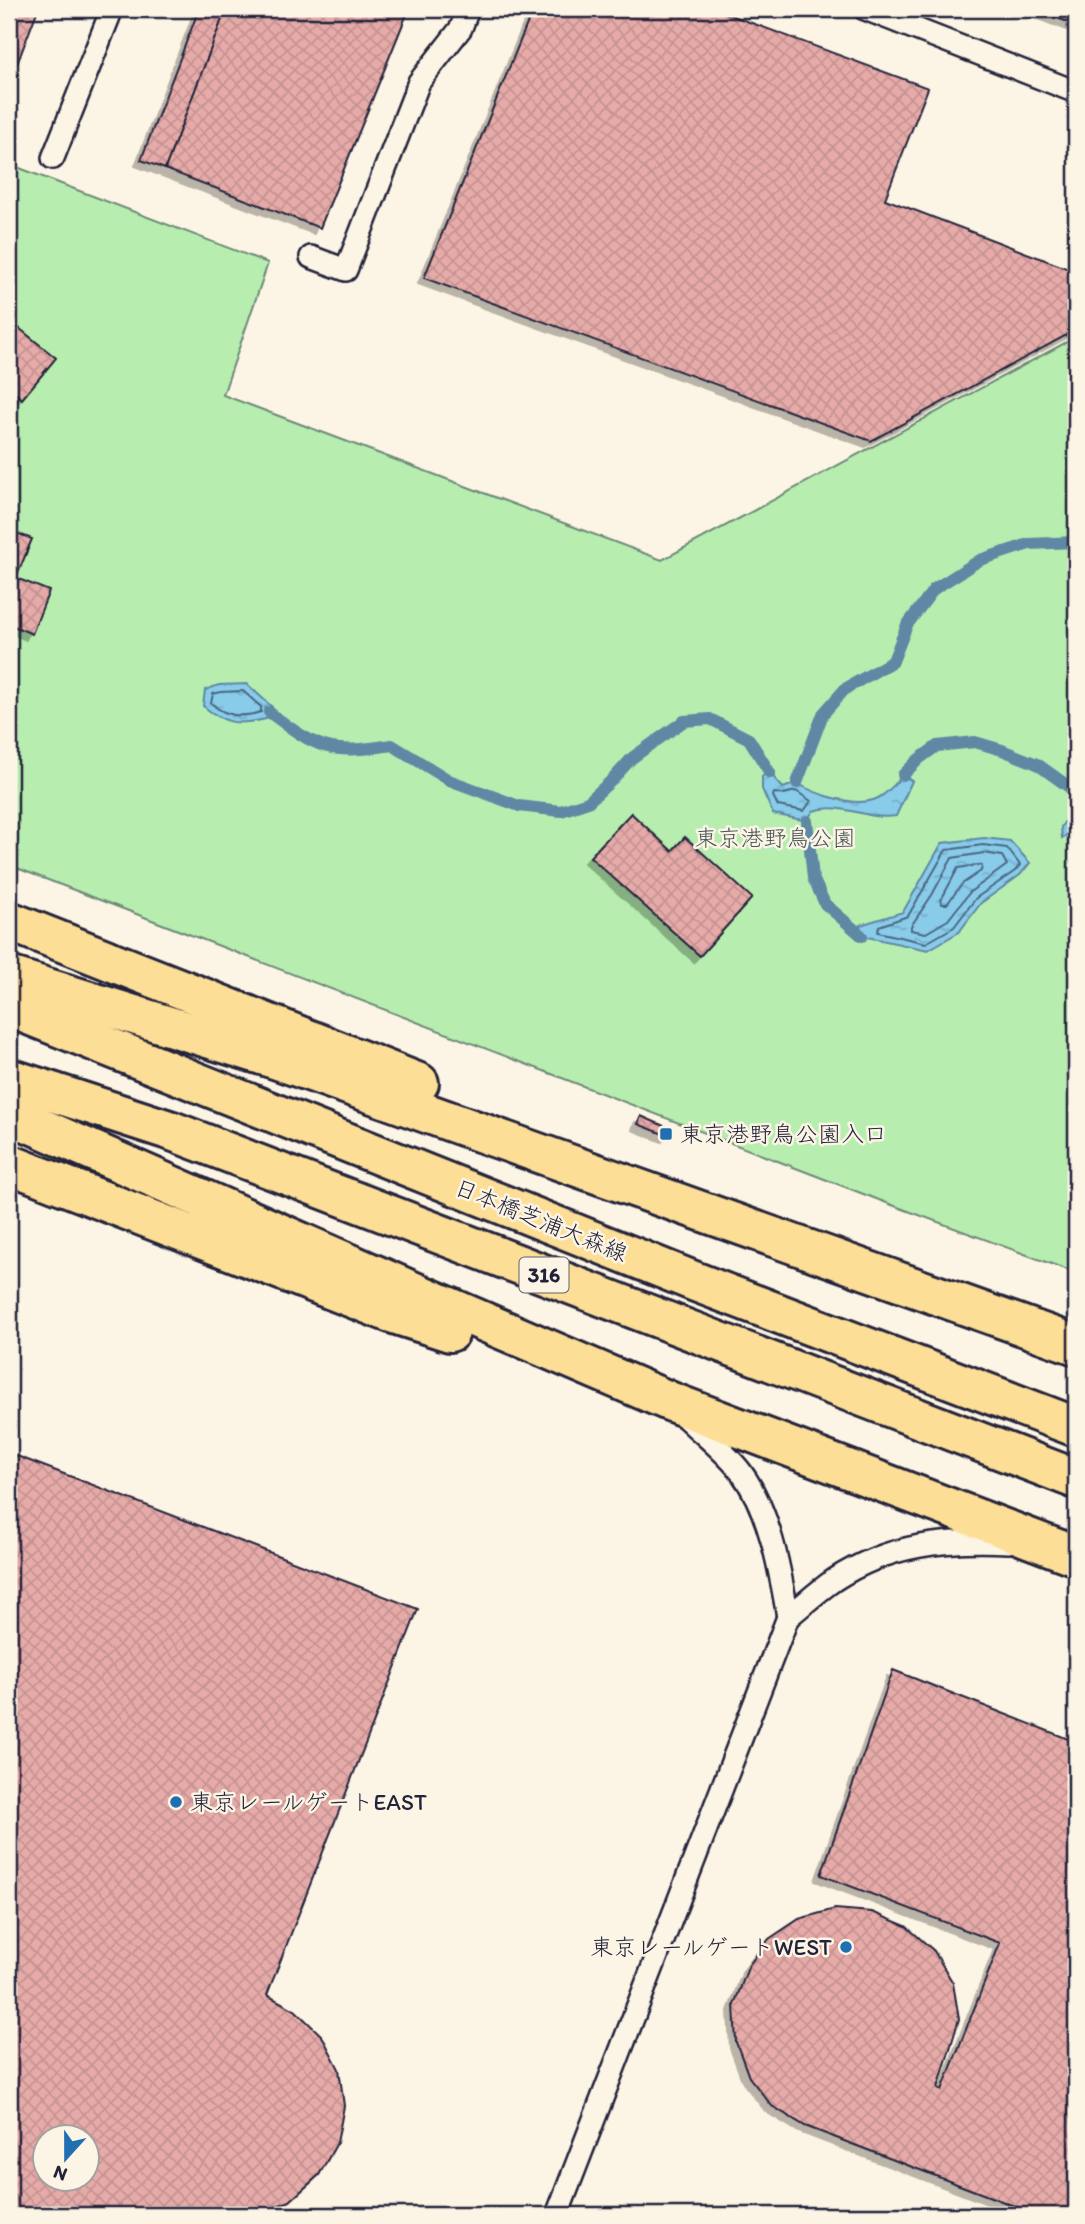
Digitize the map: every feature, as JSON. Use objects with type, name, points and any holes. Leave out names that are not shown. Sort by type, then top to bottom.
[{"type":"main road","points":[[9,921],[489,1111],[708,1213]]},
{"type":"main road","points":[[9,976],[278,1060],[1076,1345]]},
{"type":"main road","name":"日本橋芝浦大森線","points":[[9,1007],[696,1282],[1076,1427]]},
{"type":"main road","name":"316","points":[[9,1078],[172,1131],[1076,1479]]},
{"type":"main road","points":[[9,1114],[669,1401],[1059,1550]]},
{"type":"main road","points":[[9,1164],[391,1313],[669,1401]]},
{"type":"lane","points":[[53,158],[111,9]]},
{"type":"lane","points":[[311,257],[346,270],[419,82],[461,28],[468,9]]},
{"type":"lane","points":[[865,9],[1076,92]]},
{"type":"lane","points":[[669,1401],[741,1473],[760,1508],[777,1554],[788,1617]]},
{"type":"lane","points":[[556,2215],[788,1617],[835,1580],[883,1554],[925,1543],[984,1541],[1059,1550]]},
{"type":"green space","name":"東京港野鳥公園","points":[[9,164],[268,263],[223,395],[662,560],[1076,337],[1076,1273],[892,1205],[9,865]]},
{"type":"water","points":[[247,684],[272,707],[266,719],[233,722],[219,717],[203,706],[205,690],[219,685]]},
{"type":"water","points":[[770,773],[783,788],[797,783],[814,792],[859,802],[882,796],[903,775],[912,781],[896,816],[875,816],[834,808],[813,811],[807,821],[773,814],[762,789],[762,776]]},
{"type":"water","points":[[1076,805],[1076,829],[1062,838],[1061,827]]},
{"type":"water","points":[[984,838],[1010,841],[1030,863],[1020,875],[981,903],[959,932],[928,950],[862,936],[860,925],[903,912],[942,843]]},
{"type":"building","points":[[10,9],[38,9],[9,85],[9,12]]},
{"type":"building","points":[[199,9],[226,9],[165,169],[141,160]]},
{"type":"building","points":[[226,9],[409,9],[320,228],[165,169]]},
{"type":"building","points":[[533,9],[714,9],[928,88],[885,199],[1066,268],[1076,263],[1076,330],[871,441],[424,278]]},
{"type":"building","points":[[1033,9],[1076,9],[1076,25]]},
{"type":"building","points":[[9,320],[56,358],[22,399],[9,388]]},
{"type":"building","points":[[9,530],[32,539],[16,578],[49,591],[32,634],[9,624]]},
{"type":"building","points":[[631,813],[672,851],[685,837],[752,898],[700,956],[590,857]]},
{"type":"building","points":[[641,1116],[671,1129],[668,1136],[638,1124]]},
{"type":"building","name":"東京レールゲートEAST","points":[[9,1453],[418,1609],[267,1995],[295,2010],[322,2036],[339,2069],[344,2106],[337,2143],[319,2175],[290,2201],[254,2215],[212,2215],[185,2207],[182,2215],[9,2215]]},
{"type":"building","name":"東京レールゲートWEST","points":[[893,1670],[1076,1742],[1076,2215],[1038,2215],[805,2126],[772,2106],[749,2077],[736,2042],[734,2005],[749,1965],[769,1939],[799,1919],[835,1909],[872,1912],[906,1926],[934,1951],[953,1983],[959,2019],[938,2088],[942,2090],[1000,1943],[821,1875]]},
{"type":"waterway","points":[[797,783],[823,714],[845,689],[893,661],[907,625],[934,589],[980,560],[1029,544],[1076,542]]},
{"type":"waterway","points":[[269,712],[301,735],[326,747],[354,749],[392,745],[449,780],[519,806],[561,811],[588,802],[632,758],[684,721],[710,719],[749,739],[770,773]]},
{"type":"waterway","points":[[903,775],[937,746],[975,742],[1037,764],[1072,789]]},
{"type":"waterway","points":[[807,821],[813,878],[825,904],[862,936]]},
{"type":"place","name":"東京港野鳥公園入口","points":[[666,1134]]},
{"type":"place","name":"東京レールゲートEAST","points":[[176,1802]]},
{"type":"place","name":"東京レールゲートWEST","points":[[846,1947]]}]
